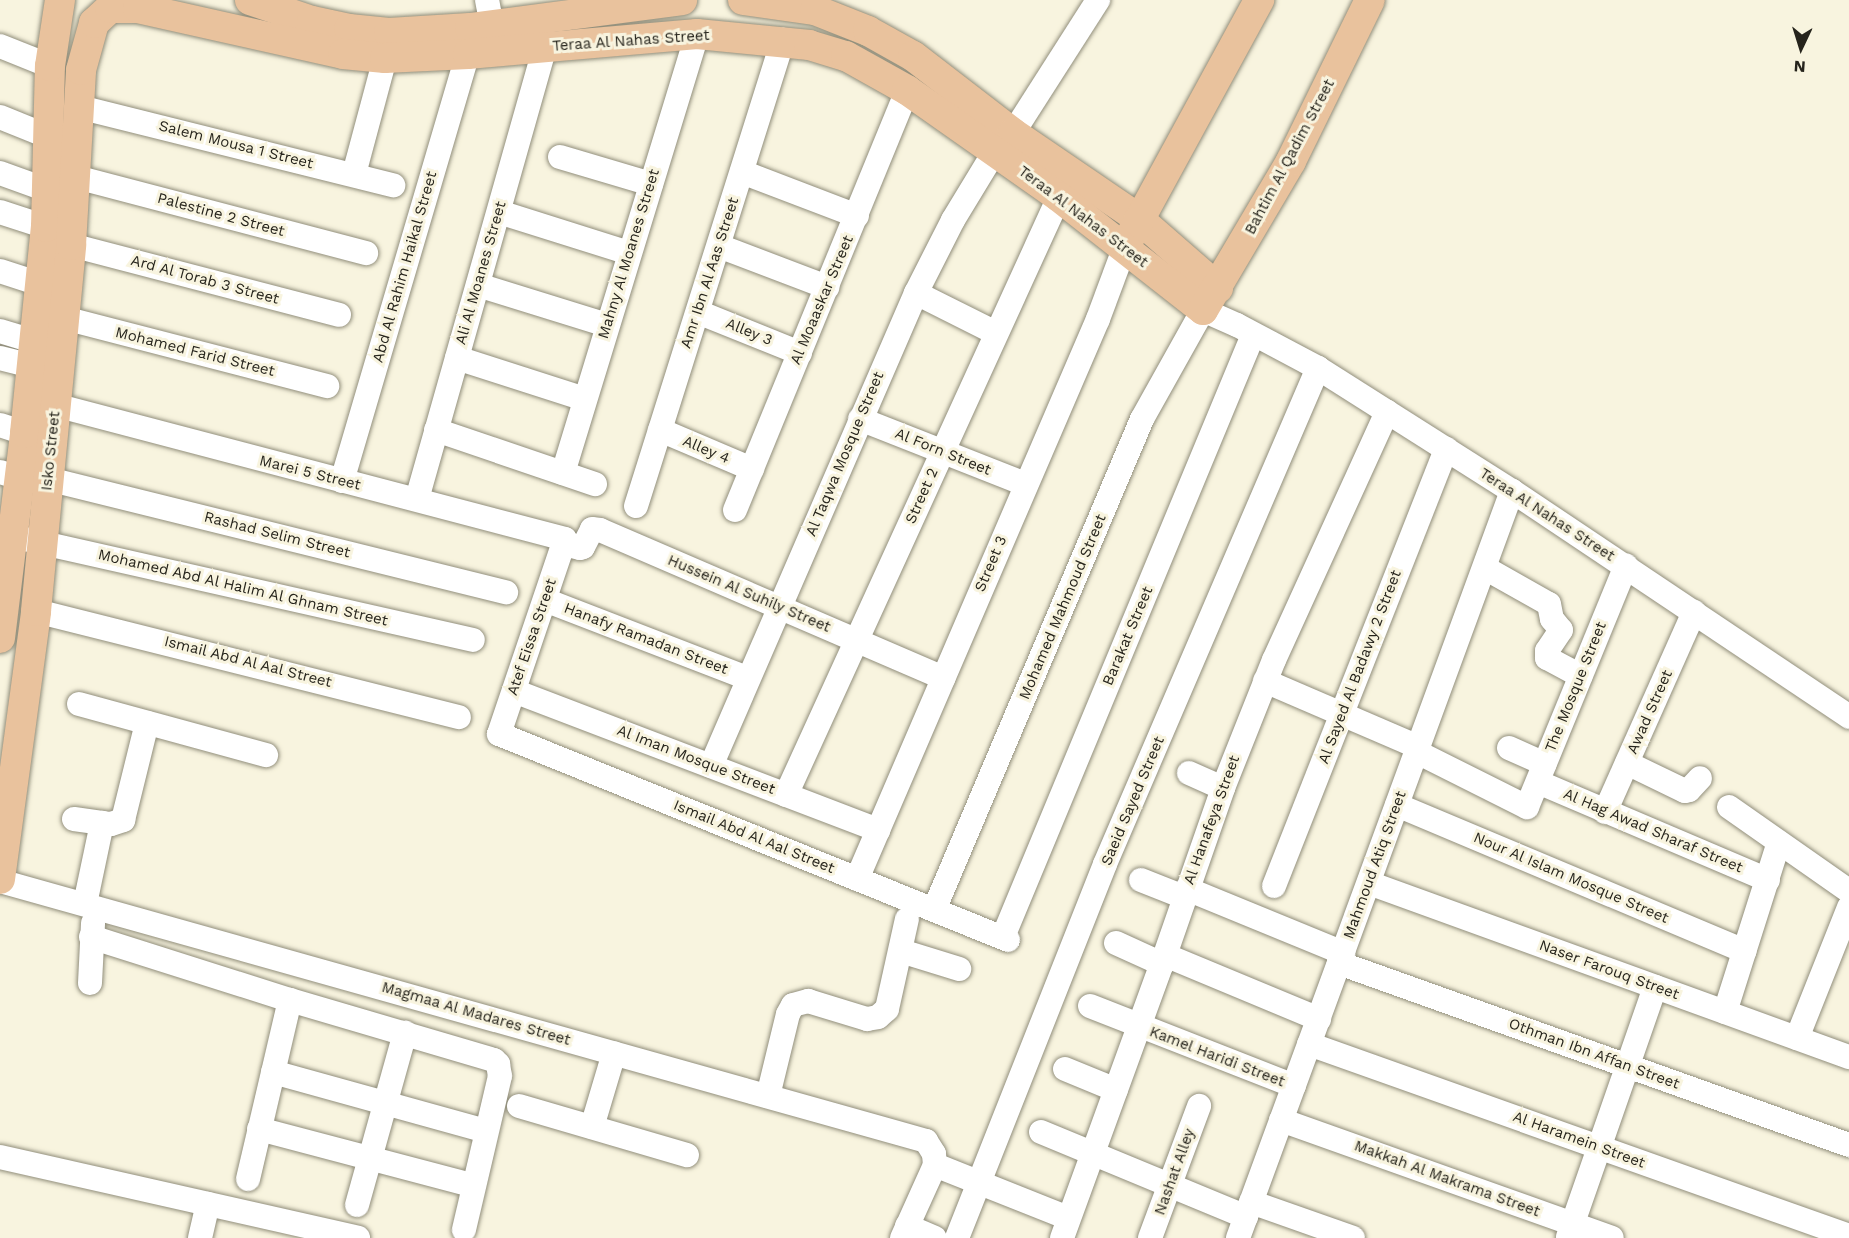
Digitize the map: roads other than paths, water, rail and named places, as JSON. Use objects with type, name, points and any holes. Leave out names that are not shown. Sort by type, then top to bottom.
[{"type":"main road","name":"Isko Street","points":[[0,880],[36,611],[23,476],[13,429],[33,354],[46,227],[50,66],[59,0]]},
{"type":"main road","name":"Teraa Al Nahas Street","points":[[250,0],[298,9],[349,29],[388,33],[489,12],[682,0]]},
{"type":"main road","points":[[729,37],[732,0]]},
{"type":"main road","name":"Teraa Al Nahas Street","points":[[743,0],[818,5],[913,56],[1059,196],[1124,249],[1210,299]]},
{"type":"main road","points":[[1124,249],[1259,0]]},
{"type":"main road","name":"Bahtim Al Qadim Street","points":[[1210,299],[1291,160],[1370,0]]},
{"type":"main road","name":"Teraa Al Nahas Street","points":[[94,23],[110,9],[138,8],[343,54],[386,58],[468,54],[697,34],[783,40],[809,45],[846,57],[1004,142],[1139,219],[1210,299]]},
{"type":"main road","name":"Isko Street","points":[[23,476],[56,405],[71,245],[81,70],[94,23]]},
{"type":"main road","name":"Isko Street","points":[[0,638],[4,581],[28,540]]},
{"type":"street","name":"Al Taqwa Mosque Street","points":[[711,766],[747,678],[916,293],[953,220],[1098,0]]},
{"type":"street","name":"Mahny Al Moanes Street","points":[[563,473],[697,34]]},
{"type":"street","name":"Amr Ibn Al Aas Street","points":[[636,506],[783,40]]},
{"type":"street","points":[[0,46],[50,66]]},
{"type":"street","name":"Ali Al Moanes Street","points":[[417,499],[545,46]]},
{"type":"street","name":"Abd Al Rahim Haikal Street","points":[[342,481],[468,54]]},
{"type":"street","points":[[354,174],[386,58]]},
{"type":"street","name":"Al Moaaskar Street","points":[[735,510],[907,90]]},
{"type":"street","name":"Salem Mousa 1 Street","points":[[79,107],[393,185]]},
{"type":"street","points":[[0,117],[47,136]]},
{"type":"street","points":[[560,157],[651,184]]},
{"type":"street","points":[[742,172],[857,216]]},
{"type":"street","points":[[0,173],[47,190]]},
{"type":"street","name":"Palestine 2 Street","points":[[76,177],[366,253]]},
{"type":"street","name":"Street 2","points":[[786,795],[1059,196]]},
{"type":"street","points":[[0,212],[46,227]]},
{"type":"street","points":[[499,212],[628,254]]},
{"type":"street","name":"Ard Al Torab 3 Street","points":[[71,245],[339,315]]},
{"type":"street","points":[[719,246],[827,287]]},
{"type":"street","name":"Street 3","points":[[857,879],[1025,484],[1098,319],[1124,249]]},
{"type":"street","points":[[0,271],[40,284]]},
{"type":"street","points":[[478,285],[607,325]]},
{"type":"street","points":[[916,293],[996,333]]},
{"type":"street","name":"Teraa Al Nahas Street","points":[[1210,299],[1245,330],[1318,368],[1512,491],[1849,717]]},
{"type":"street","name":"Mohamed Mahmoud Street","points":[[934,910],[1142,419],[1210,299]]},
{"type":"street","name":"Alley 3","points":[[698,312],[800,353]]},
{"type":"street","name":"Mohamed Farid Street","points":[[64,318],[327,386]]},
{"type":"street","name":"Barakat Street","points":[[1005,939],[1245,330]]},
{"type":"street","points":[[0,332],[33,354]]},
{"type":"street","points":[[0,358],[33,354]]},
{"type":"street","points":[[457,358],[585,399]]},
{"type":"street","name":"Saeid Sayed Street","points":[[957,1238],[1105,864],[1318,368]]},
{"type":"street","name":"Marei 5 Street","points":[[56,405],[417,499],[564,542]]},
{"type":"street","name":"Al Hanafeya Street","points":[[1065,1228],[1164,960],[1185,893],[1223,788],[1265,681],[1388,412]]},
{"type":"street","name":"Al Forn Street","points":[[860,419],[1025,484]]},
{"type":"street","points":[[436,430],[595,484]]},
{"type":"street","name":"Alley 4","points":[[660,430],[752,469]]},
{"type":"street","name":"Al Sayed Al Badawy 2 Street","points":[[1274,886],[1446,449]]},
{"type":"street","name":"Rashad Selim Street","points":[[23,476],[506,592]]},
{"type":"street","name":"Mahmoud Atiq Street","points":[[1245,1219],[1512,491]]},
{"type":"street","name":"Hussein Al Suhily Street","points":[[564,542],[576,548],[583,547],[588,533],[594,528],[943,678]]},
{"type":"street","name":"Mohamed Abd Al Halim Al Ghnam Street","points":[[28,540],[473,640]]},
{"type":"street","name":"Atef Eissa Street","points":[[499,734],[564,542]]},
{"type":"street","name":"The Mosque Street","points":[[1418,750],[1527,807],[1626,566]]},
{"type":"street","points":[[1485,568],[1549,604],[1552,619],[1561,630],[1547,651],[1546,658],[1581,675]]},
{"type":"street","name":"Hanafy Ramadan Street","points":[[544,600],[747,678]]},
{"type":"street","name":"Ismail Abd Al Aal Street","points":[[36,611],[459,717]]},
{"type":"street","name":"Awad Street","points":[[1605,812],[1695,612]]},
{"type":"street","points":[[1265,681],[1418,750]]},
{"type":"street","name":"Al Iman Mosque Street","points":[[514,691],[878,830]]},
{"type":"street","points":[[79,704],[266,755]]},
{"type":"street","points":[[74,819],[115,824],[125,816],[147,723]]},
{"type":"street","name":"Ismail Abd Al Aal Street","points":[[499,734],[1005,939]]},
{"type":"street","name":"Al Hag Awad Sharaf Street","points":[[1509,748],[1541,773],[1605,812],[1768,880]]},
{"type":"street","points":[[1627,763],[1685,791],[1689,790],[1700,778]]},
{"type":"street","points":[[1189,773],[1223,788]]},
{"type":"street","name":"Nour Al Islam Mosque Street","points":[[1397,805],[1745,951]]},
{"type":"street","points":[[1730,807],[1849,891]]},
{"type":"street","points":[[90,983],[91,906],[102,823]]},
{"type":"street","points":[[1725,1012],[1779,842]]},
{"type":"street","name":"Magmaa Al Madares Street","points":[[0,880],[926,1141],[934,1154],[935,1165]]},
{"type":"street","name":"Othman Ibn Affan Street","points":[[1141,880],[1185,893],[1341,958],[1628,1066],[1849,1145]]},
{"type":"street","name":"Naser Farouq Street","points":[[1368,883],[1849,1057]]},
{"type":"street","points":[[1797,1038],[1849,907]]},
{"type":"street","points":[[768,1096],[788,1014],[793,1005],[808,1000],[867,1019],[878,1017],[890,1003],[907,920]]},
{"type":"street","points":[[91,938],[290,1000],[481,1054],[494,1060],[500,1070],[464,1230]]},
{"type":"street","points":[[1116,943],[1318,1019]]},
{"type":"street","points":[[901,951],[959,969]]},
{"type":"street","points":[[1570,1231],[1655,987]]},
{"type":"street","points":[[248,1179],[290,1000]]},
{"type":"street","name":"Kamel Haridi Street","points":[[1090,1006],[1139,1028],[1294,1086]]},
{"type":"street","points":[[481,1054],[491,1019]]},
{"type":"street","points":[[357,1205],[405,1033]]},
{"type":"street","name":"Al Haramein Street","points":[[1310,1044],[1849,1236]]},
{"type":"street","points":[[592,1127],[614,1053]]},
{"type":"street","points":[[1065,1069],[1116,1090]]},
{"type":"street","points":[[273,1072],[486,1131]]},
{"type":"street","points":[[519,1106],[687,1155]]},
{"type":"street","name":"Nashat Alley","points":[[1150,1238],[1199,1106]]},
{"type":"street","name":"Makkah Al Makrama Street","points":[[1281,1120],[1570,1231],[1612,1238]]},
{"type":"street","points":[[260,1129],[474,1186]]},
{"type":"street","points":[[1041,1131],[1245,1219],[1353,1238]]},
{"type":"street","points":[[0,1157],[358,1238]]},
{"type":"street","points":[[935,1238],[904,1232],[935,1165],[978,1183],[1065,1228]]},
{"type":"street","points":[[200,1238],[208,1204]]}]
